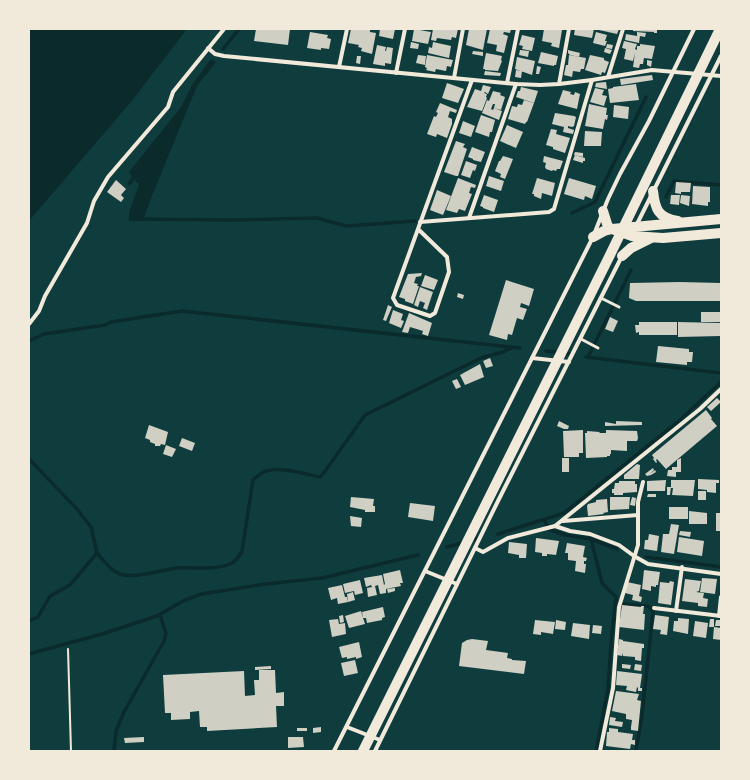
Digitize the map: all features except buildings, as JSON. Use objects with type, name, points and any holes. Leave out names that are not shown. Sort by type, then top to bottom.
[{"type":"main road","points":[[364,751],[609,257],[720,29]]},
{"type":"main road","points":[[653,191],[656,208],[663,216],[684,222]]},
{"type":"main road","points":[[603,211],[608,227],[612,230]]},
{"type":"main road","points":[[634,232],[684,222],[721,219]]},
{"type":"main road","points":[[593,237],[604,231],[612,230],[634,232],[653,238]]},
{"type":"main road","points":[[622,256],[635,245],[653,238],[721,233]]},
{"type":"street","points":[[29,324],[39,311],[45,296],[87,223],[94,201],[108,177],[168,107],[173,92],[224,29]]},
{"type":"street","points":[[339,67],[347,29]]},
{"type":"street","points":[[396,73],[405,29]]},
{"type":"street","points":[[454,78],[463,29]]},
{"type":"street","points":[[507,83],[518,29]]},
{"type":"street","points":[[559,84],[569,29]]},
{"type":"street","points":[[608,77],[623,29]]},
{"type":"street","points":[[334,751],[593,237],[620,174],[649,121],[694,29]]},
{"type":"street","points":[[208,48],[215,54],[224,56],[516,84],[559,84],[652,70],[721,76]]},
{"type":"street","points":[[375,751],[721,56]]},
{"type":"street","points":[[418,229],[447,257],[449,272],[435,312],[430,316],[397,305],[393,298],[420,222],[472,80]]},
{"type":"street","points":[[420,222],[549,212],[554,209],[592,80]]},
{"type":"street","points":[[469,218],[516,84]]},
{"type":"street","points":[[532,358],[569,362]]},
{"type":"street","points":[[475,548],[483,552],[508,538],[551,527],[562,521],[700,409],[721,389]]},
{"type":"street","points":[[600,751],[612,688],[619,607],[638,545],[638,502],[643,482]]},
{"type":"street","points":[[562,521],[638,515]]},
{"type":"street","points":[[551,527],[590,534],[619,545],[648,564],[682,567],[721,574]]},
{"type":"street","points":[[676,611],[682,567]]},
{"type":"street","points":[[425,571],[457,584]]},
{"type":"street","points":[[654,608],[720,616],[721,597]]},
{"type":"street","points":[[347,727],[380,740]]},
{"type":"lane","points":[[601,298],[616,306]]},
{"type":"lane","points":[[581,339],[595,346]]},
{"type":"path","points":[[68,648],[71,751]]},
{"type":"water","points":[[29,29],[187,29],[131,102],[29,221]]},
{"type":"water","points":[[211,59],[216,62],[197,86],[143,221],[129,221],[129,213],[139,184],[134,180],[130,186],[127,184],[132,177],[129,172],[181,107],[192,85]]},
{"type":"waterway","points":[[223,49],[239,29]]},
{"type":"waterway","points":[[572,213],[595,202],[646,97]]},
{"type":"waterway","points":[[666,197],[674,181],[721,185]]},
{"type":"waterway","points":[[140,219],[231,220],[317,218],[346,226],[415,221]]},
{"type":"waterway","points":[[588,357],[631,270]]},
{"type":"waterway","points":[[29,341],[44,334],[182,311],[520,348]]},
{"type":"waterway","points":[[97,553],[113,570],[120,574],[126,575],[140,575],[177,568],[212,568],[232,563],[237,559],[242,551],[253,480],[261,473],[278,469],[320,477],[365,415],[481,358],[501,353],[512,347]]},
{"type":"waterway","points":[[546,351],[570,354]]},
{"type":"waterway","points":[[586,357],[721,373]]},
{"type":"waterway","points":[[498,534],[564,513],[680,420],[721,382]]},
{"type":"waterway","points":[[29,459],[76,508],[91,527],[97,553],[70,585],[50,596],[38,617],[29,621]]},
{"type":"waterway","points":[[544,520],[550,530],[565,535],[591,539],[617,549]]},
{"type":"waterway","points":[[447,547],[476,539]]},
{"type":"waterway","points":[[591,539],[602,583],[616,597],[608,689],[596,751]]},
{"type":"waterway","points":[[29,654],[102,634],[157,616],[183,601],[201,594],[266,584],[322,578],[418,555]]},
{"type":"waterway","points":[[646,557],[721,567]]},
{"type":"waterway","points":[[622,604],[648,606],[653,612],[642,715],[636,751]]},
{"type":"waterway","points":[[114,751],[116,731],[124,712],[164,641],[166,633],[160,615]]}]
